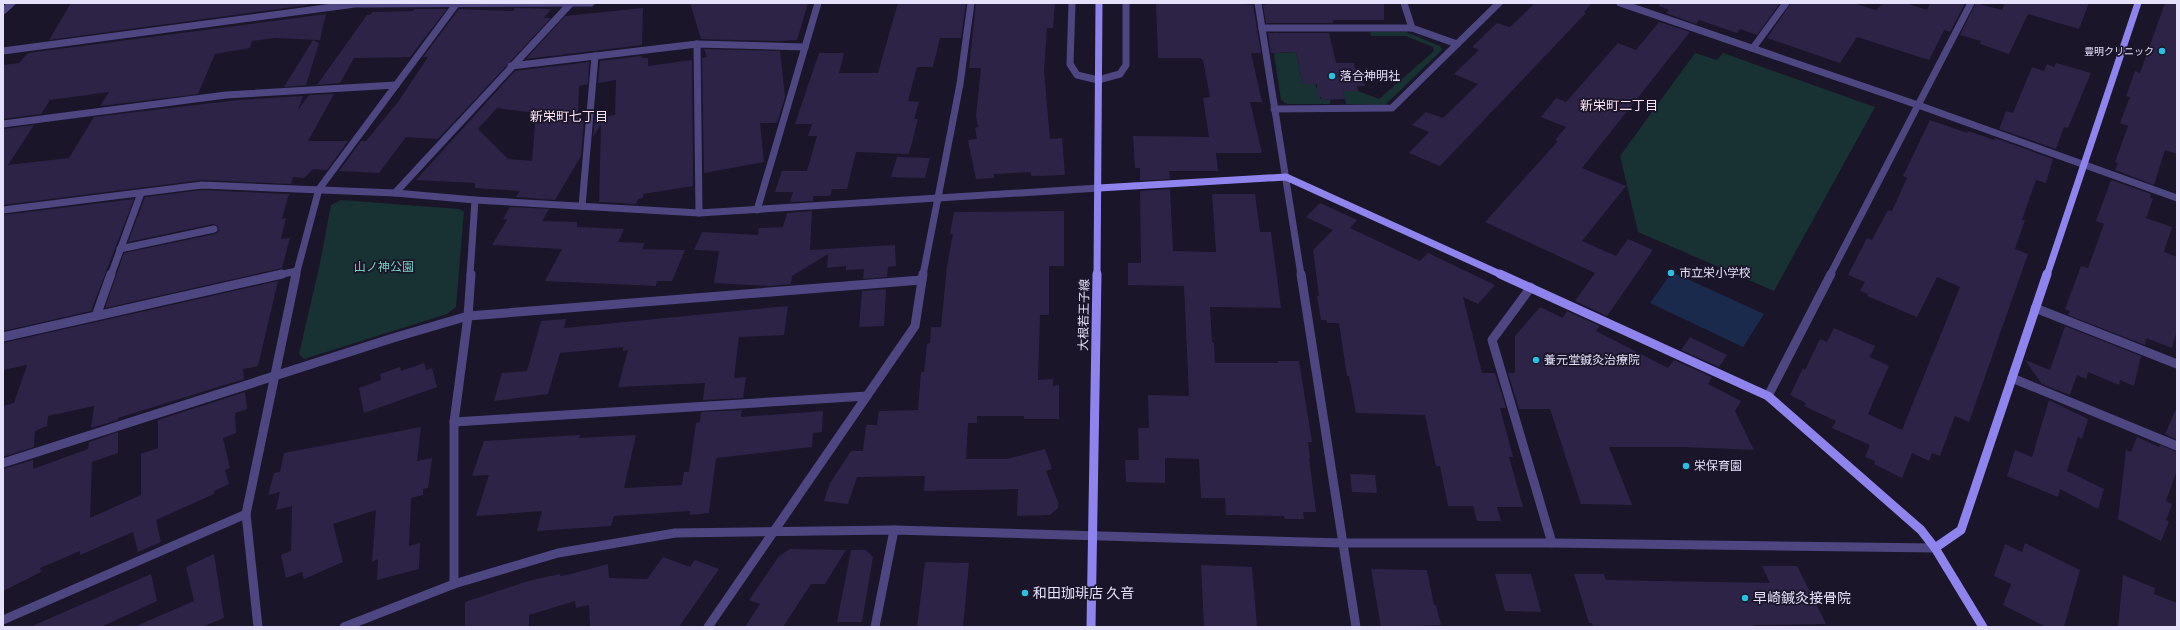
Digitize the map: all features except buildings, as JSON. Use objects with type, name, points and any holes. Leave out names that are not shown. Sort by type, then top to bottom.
[{"type":"street","points":[[3,11],[12,3]]},
{"type":"street","points":[[3,51],[355,3],[591,3]]},
{"type":"street","points":[[258,627],[246,514],[297,271],[318,189],[456,3]]},
{"type":"street","points":[[757,210],[818,3]]},
{"type":"street","points":[[708,627],[915,326],[921,280],[967,48],[971,3]]},
{"type":"street","points":[[1072,3],[1070,64],[1077,75],[1098,80],[1120,74],[1126,65],[1126,3]]},
{"type":"street","name":"大根若王子線","points":[[1091,627],[1091,537],[1099,188],[1099,3]]},
{"type":"street","points":[[1258,3],[1356,627]]},
{"type":"street","points":[[1404,3],[1412,28]]},
{"type":"street","points":[[1274,109],[1392,108],[1499,3]]},
{"type":"street","points":[[1620,3],[1918,105],[2177,198]]},
{"type":"street","points":[[1753,48],[1786,3]]},
{"type":"street","points":[[1768,396],[1971,3]]},
{"type":"street","points":[[344,627],[454,584],[558,553],[675,533],[894,530],[1039,533],[1091,537],[1342,543],[1552,542],[1936,548],[1961,530],[2082,165],[2138,3]]},
{"type":"street","points":[[395,193],[511,66],[571,4]]},
{"type":"street","points":[[1262,28],[1412,28],[1457,44]]},
{"type":"street","points":[[511,66],[697,44],[805,46]]},
{"type":"street","points":[[697,44],[699,213]]},
{"type":"street","points":[[582,206],[595,56]]},
{"type":"street","points":[[3,124],[226,95],[396,85]]},
{"type":"street","points":[[3,210],[202,185],[395,193],[475,200],[699,213],[938,200],[1099,188],[1286,177],[1768,396],[1921,530],[1936,548],[1983,627]]},
{"type":"street","points":[[96,316],[141,193]]},
{"type":"street","points":[[454,584],[454,422],[468,316],[475,200]]},
{"type":"street","points":[[120,249],[214,229]]},
{"type":"street","points":[[3,337],[297,271]]},
{"type":"street","points":[[3,463],[468,316],[921,280]]},
{"type":"street","points":[[1531,287],[1492,340],[1552,542]]},
{"type":"street","points":[[2035,308],[2177,364]]},
{"type":"street","points":[[2012,378],[2177,446]]},
{"type":"street","points":[[454,422],[867,396]]},
{"type":"street","points":[[3,620],[246,514]]},
{"type":"street","points":[[875,627],[894,530]]},
{"type":"green space","points":[[1276,32],[1280,53],[1296,52],[1303,84],[1315,84],[1321,100],[1330,100],[1330,104],[1287,104],[1281,100],[1271,35]]},
{"type":"green space","points":[[1370,32],[1406,32],[1440,46],[1442,50],[1385,105],[1346,104],[1343,91],[1358,91],[1379,99],[1434,51],[1433,47],[1406,36],[1371,36]]},
{"type":"green space","points":[[1695,53],[1717,60],[1723,53],[1875,107],[1774,291],[1638,232],[1620,156]]},
{"type":"green space","name":"山ノ神公園","points":[[341,200],[459,209],[464,212],[456,307],[447,314],[304,359],[299,354],[320,263],[331,205]]},
{"type":"water","points":[[1672,272],[1764,314],[1743,347],[1650,303]]},
{"type":"place","name":"豊明クリニック","points":[[2162,51]]},
{"type":"place","name":"落合神明社","points":[[1332,76]]},
{"type":"place","name":"市立栄小学校","points":[[1671,273]]},
{"type":"place","name":"養元堂鍼灸治療院","points":[[1536,360]]},
{"type":"place","name":"栄保育園","points":[[1686,466]]},
{"type":"place","name":"和田珈琲店 久音","points":[[1025,593]]},
{"type":"place","name":"早崎鍼灸接骨院","points":[[1745,598]]},
{"type":"district","name":"新栄町二丁目","points":[[1619,105]]},
{"type":"district","name":"新栄町七丁目","points":[[569,116]]}]
